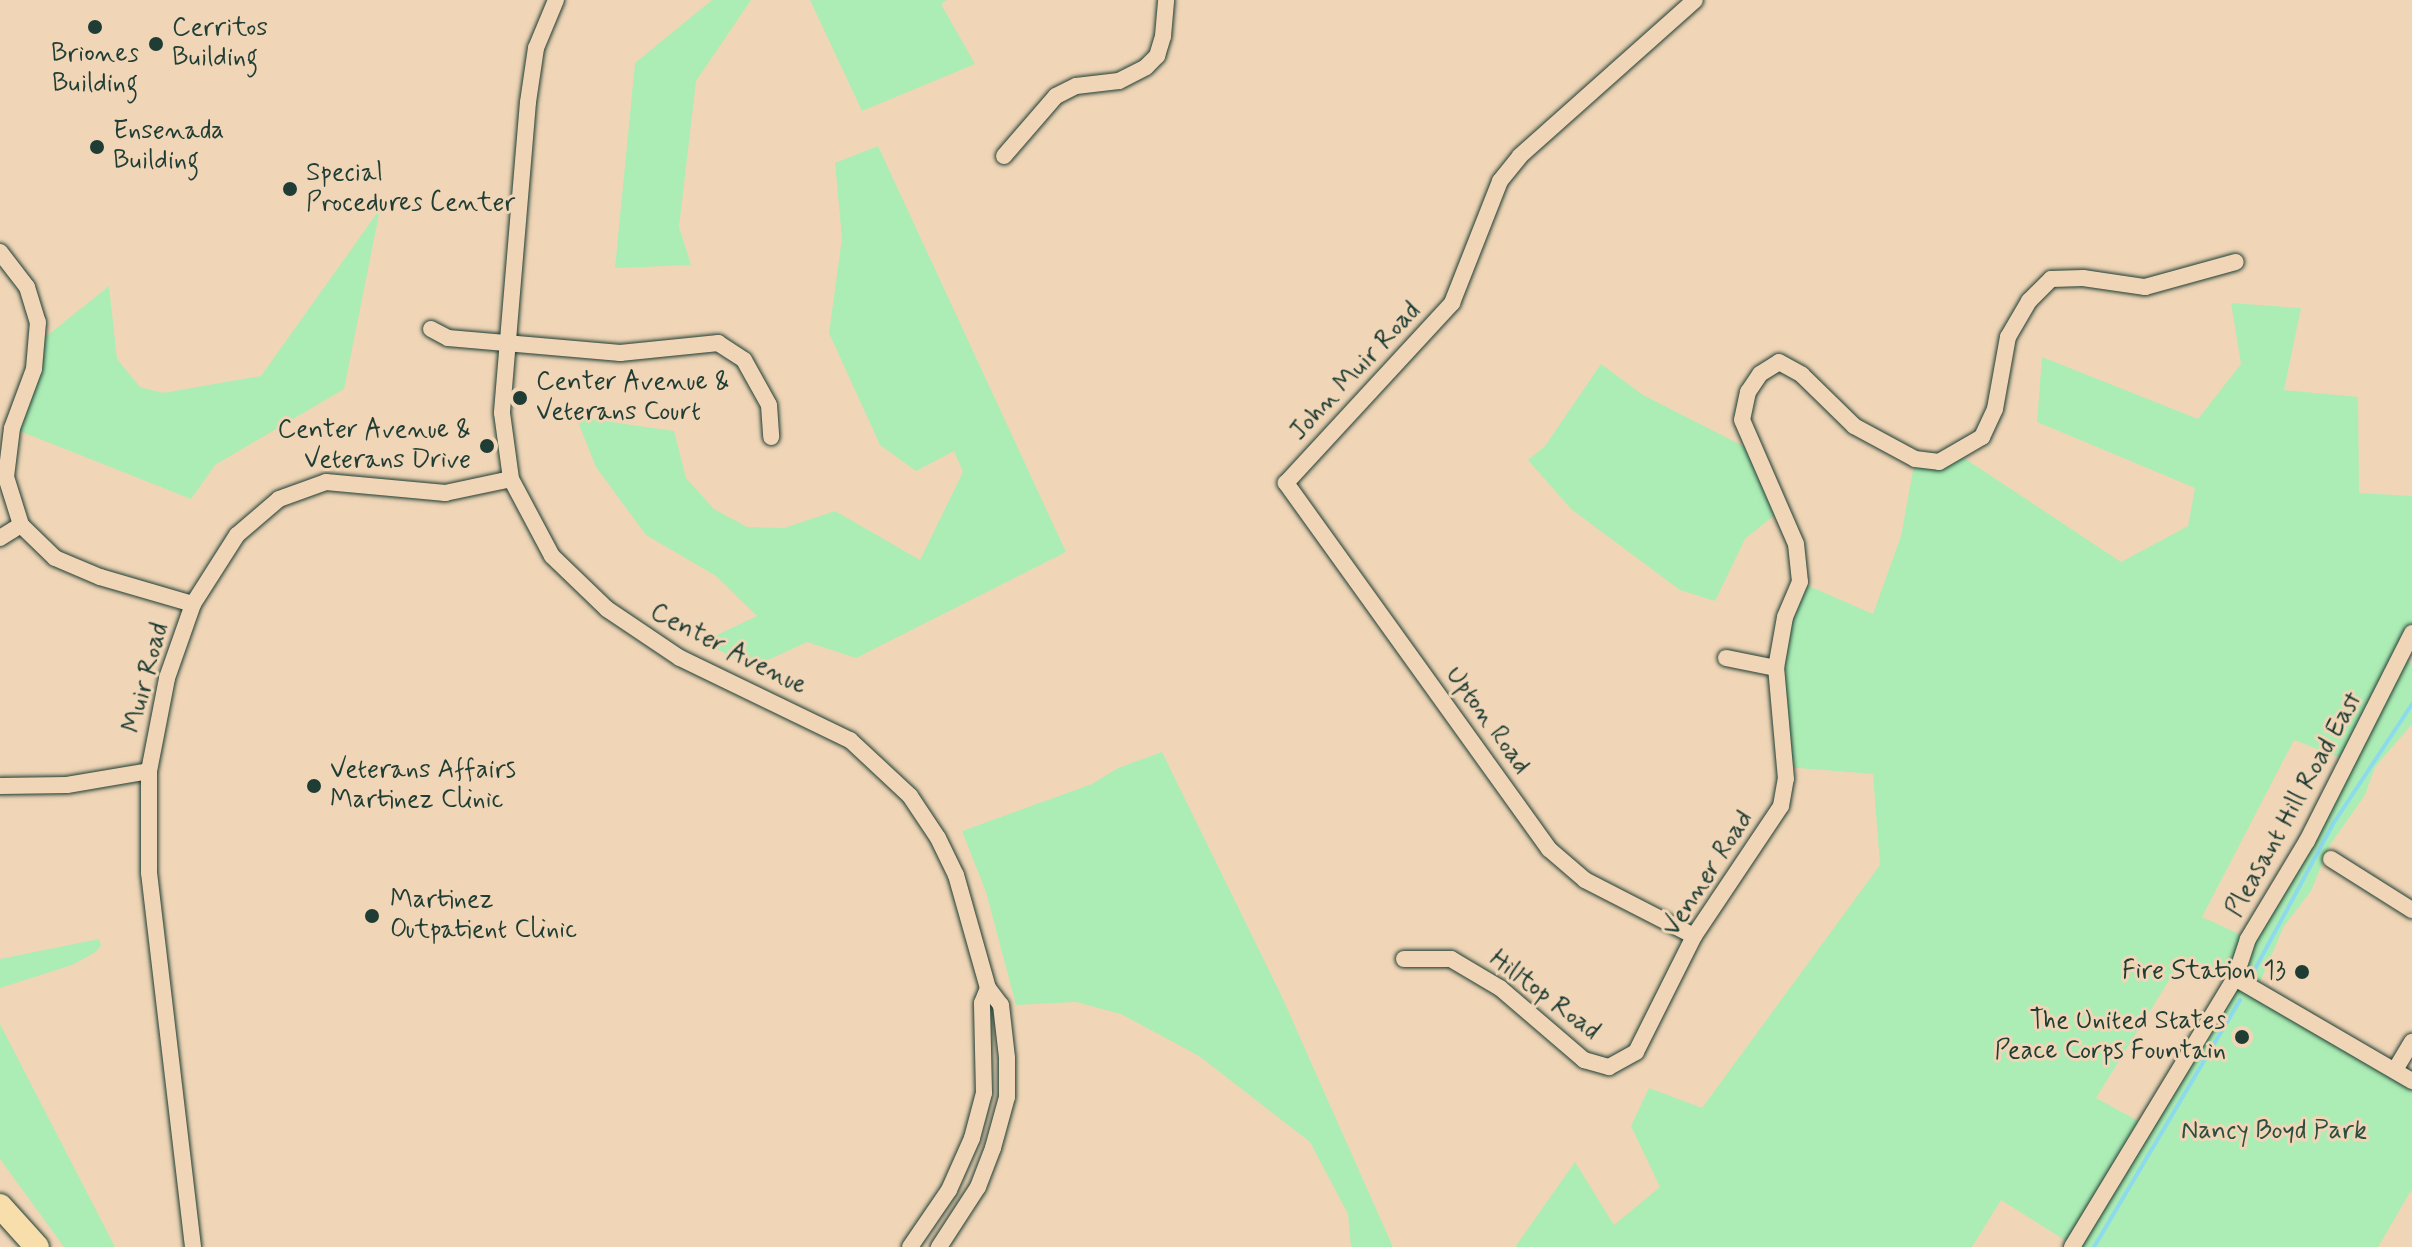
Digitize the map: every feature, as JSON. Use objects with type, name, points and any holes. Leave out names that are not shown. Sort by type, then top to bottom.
[{"type":"highway","points":[[0,1209],[24,1247]]},
{"type":"highway","points":[[0,1209],[37,1247]]},
{"type":"street","name":"Center Avenue","points":[[556,0],[536,48],[528,102],[502,413],[511,479],[552,556],[607,609],[680,658],[850,740],[910,796],[956,875],[988,988],[1001,1005],[1007,1097],[978,1187],[939,1247]]},
{"type":"street","points":[[1004,156],[1056,96],[1076,86],[1119,81],[1146,67],[1157,56],[1163,36],[1166,0]]},
{"type":"street","name":"John Muir Road","points":[[1286,483],[1452,303],[1500,181],[1520,156],[1695,0]]},
{"type":"street","name":"Muir Road","points":[[0,252],[27,287],[38,322],[34,369],[12,428],[6,477],[21,525],[55,558],[193,604],[167,678],[149,771],[149,873],[193,1247]]},
{"type":"street","name":"Venner Road","points":[[1609,1067],[1636,1052],[1694,936],[1781,806],[1786,767],[1776,668],[1785,617],[1800,582],[1796,544],[1742,420],[1748,392],[1760,374],[1779,362],[1802,375],[1854,426],[1915,459],[1939,462],[1982,437],[1995,409],[2008,337],[2029,301],[2051,279],[2145,287],[2236,262]]},
{"type":"street","points":[[431,329],[448,338],[620,353],[718,343],[744,360],[769,405],[771,437]]},
{"type":"street","points":[[193,604],[237,535],[279,499],[326,482],[445,493],[511,479]]},
{"type":"street","name":"Upton Road","points":[[1286,483],[1549,849],[1585,880],[1694,936]]},
{"type":"street","points":[[0,538],[21,525]]},
{"type":"street","name":"Pleasant Hill Road East","points":[[2072,1247],[2235,978],[2248,939],[2307,841],[2412,633]]},
{"type":"street","points":[[1726,658],[1776,668]]},
{"type":"street","points":[[0,786],[67,785],[149,771]]},
{"type":"street","points":[[2331,859],[2412,910]]},
{"type":"street","name":"Hilltop Road","points":[[1404,959],[1451,959],[1500,988],[1584,1060],[1609,1067]]},
{"type":"street","points":[[2235,978],[2412,1081]]},
{"type":"street","name":"Center Avenue","points":[[910,1247],[949,1190],[972,1138],[984,1093],[982,1003],[988,988]]},
{"type":"street","points":[[2395,1070],[2412,1042]]},
{"type":"green space","points":[[712,0],[751,0],[696,81],[679,227],[691,265],[615,268],[635,63]]},
{"type":"green space","points":[[810,0],[947,0],[941,4],[975,64],[862,111]]},
{"type":"green space","points":[[878,146],[1066,552],[856,658],[807,642],[753,667],[702,642],[757,616],[716,576],[646,535],[596,467],[576,417],[674,431],[686,478],[714,509],[747,527],[784,528],[835,511],[920,560],[963,472],[954,451],[916,471],[880,445],[829,333],[842,238],[835,163]]},
{"type":"green space","points":[[380,209],[344,389],[215,465],[191,499],[12,428],[39,342],[109,286],[117,359],[140,387],[163,393],[261,376]]},
{"type":"green space","name":"Nancy Boyd Park","points":[[2231,303],[2301,308],[2284,390],[2358,397],[2359,493],[2412,496],[2412,633],[2404,655],[2412,665],[2412,724],[2375,767],[2365,795],[2330,845],[2311,891],[2284,926],[2257,989],[2412,1081],[2412,1189],[2378,1247],[2076,1247],[2001,1200],[1972,1247],[1515,1247],[1575,1162],[1614,1225],[1660,1187],[1631,1126],[1649,1088],[1702,1108],[1880,865],[1873,774],[1786,767],[1776,668],[1800,582],[1873,614],[1901,536],[1915,459],[1958,454],[2121,562],[2188,526],[2195,488],[2037,422],[2042,357],[2198,419],[2241,364]],"holes":[[[2294,740],[2348,761],[2248,938],[2202,917]],[[2183,958],[2235,977],[2142,1123],[2096,1098]]]},
{"type":"green space","points":[[1601,364],[1643,395],[1753,451],[1782,509],[1745,539],[1715,601],[1680,590],[1571,509],[1528,460],[1545,446]]},
{"type":"green space","points":[[1162,752],[1282,997],[1393,1247],[1351,1247],[1348,1214],[1310,1142],[1199,1056],[1121,1014],[1076,1002],[1016,1005],[986,892],[962,831],[1092,784],[1118,768]]},
{"type":"green space","points":[[99,939],[101,946],[94,953],[72,965],[0,988],[0,959]]},
{"type":"green space","points":[[0,1024],[115,1247],[64,1247],[0,1159]]},
{"type":"waterway","points":[[2255,969],[2333,824],[2412,704]]},
{"type":"waterway","points":[[2094,1247],[2240,1000]]},
{"type":"place","name":"Briones Building","points":[[95,27]]},
{"type":"place","name":"Cerritos Building","points":[[156,44]]},
{"type":"place","name":"Ensenada Building","points":[[97,147]]},
{"type":"place","name":"Special Procedures Center","points":[[290,189]]},
{"type":"place","name":"Center Avenue & Veterans Court","points":[[520,398]]},
{"type":"place","name":"Center Avenue & Veterans Drive","points":[[487,446]]},
{"type":"place","name":"Veterans Affairs Martinez Clinic","points":[[314,786]]},
{"type":"place","name":"Martinez Outpatient Clinic","points":[[372,916]]},
{"type":"place","name":"Fire Station 13","points":[[2302,972]]},
{"type":"place","name":"The United States Peace Corps Fountain","points":[[2242,1037]]}]
